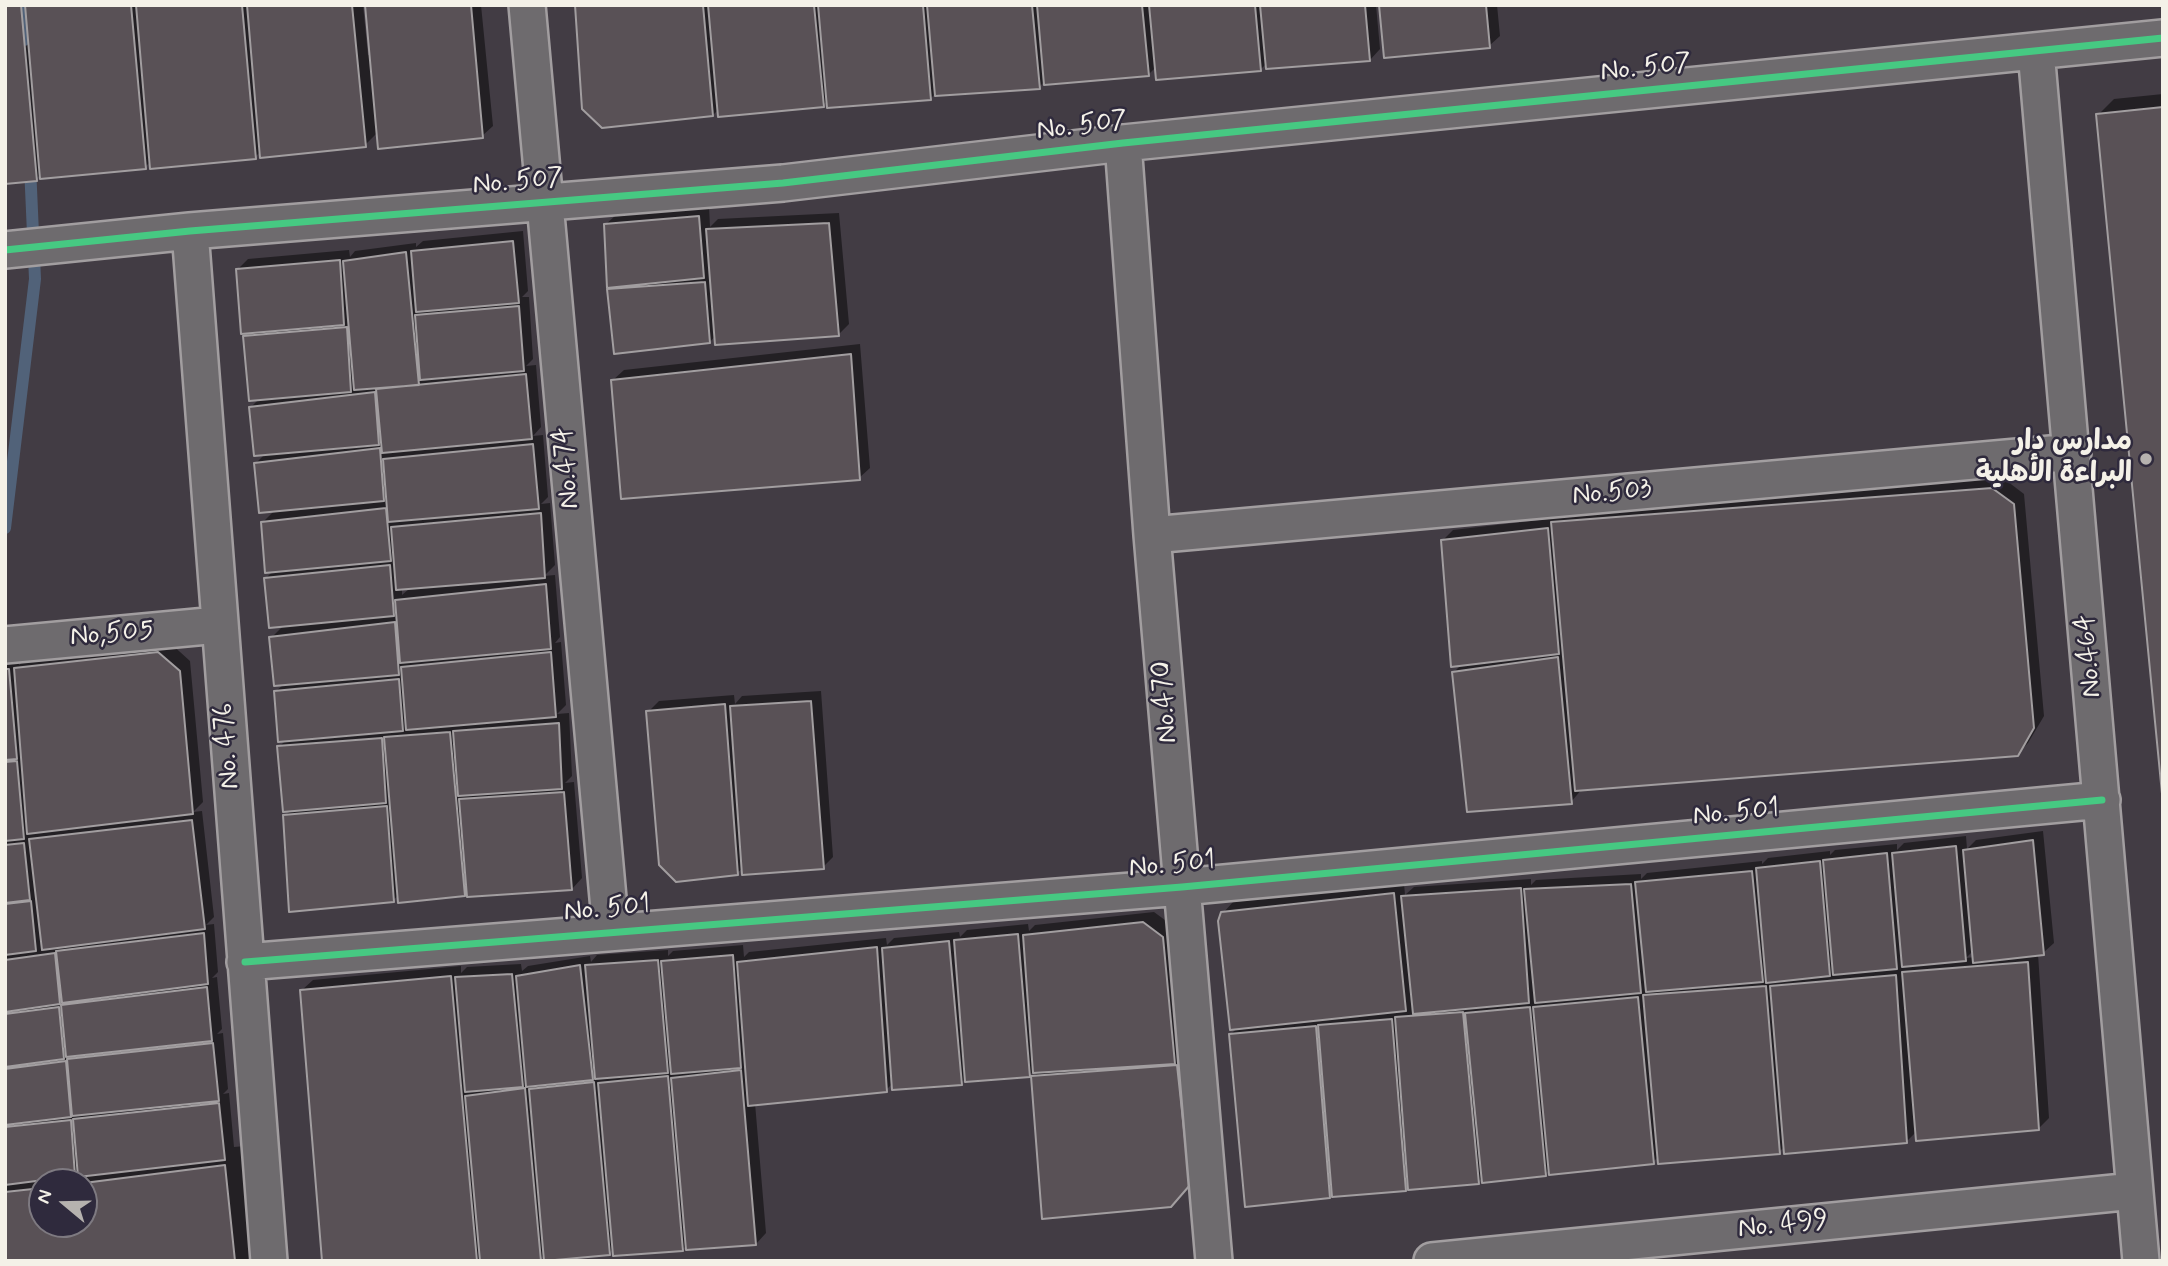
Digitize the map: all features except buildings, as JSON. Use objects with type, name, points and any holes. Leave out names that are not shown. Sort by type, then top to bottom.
[{"type":"street","name":"No.474","points":[[527,5],[611,931]]},
{"type":"street","name":"No. 507","points":[[5,250],[190,231],[783,183],[1123,143],[2163,38]]},
{"type":"street","name":"No.464","points":[[2036,51],[2073,452],[2141,1261]]},
{"type":"street","name":"No.470","points":[[1123,143],[1152,535],[1214,1261]]},
{"type":"street","name":"No. 476","points":[[190,231],[218,625],[269,1261]]},
{"type":"street","name":"No.503","points":[[1152,535],[2073,452]]},
{"type":"street","name":"No,505","points":[[5,645],[218,625]]},
{"type":"street","name":"No. 501","points":[[245,962],[1182,887],[2102,800]]},
{"type":"street","name":"No. 499","points":[[1433,1261],[2134,1191]]},
{"type":"waterway","points":[[22,5],[24,40]]},
{"type":"waterway","points":[[5,528],[35,279],[30,166]]},
{"type":"cycle path","points":[[5,250],[190,231],[783,183],[1123,143],[2163,38]]},
{"type":"cycle path","points":[[245,962],[1182,887],[2102,800]]},
{"type":"place","name":"مدارس دار البراءة الأهلية","points":[[2146,459]]}]
